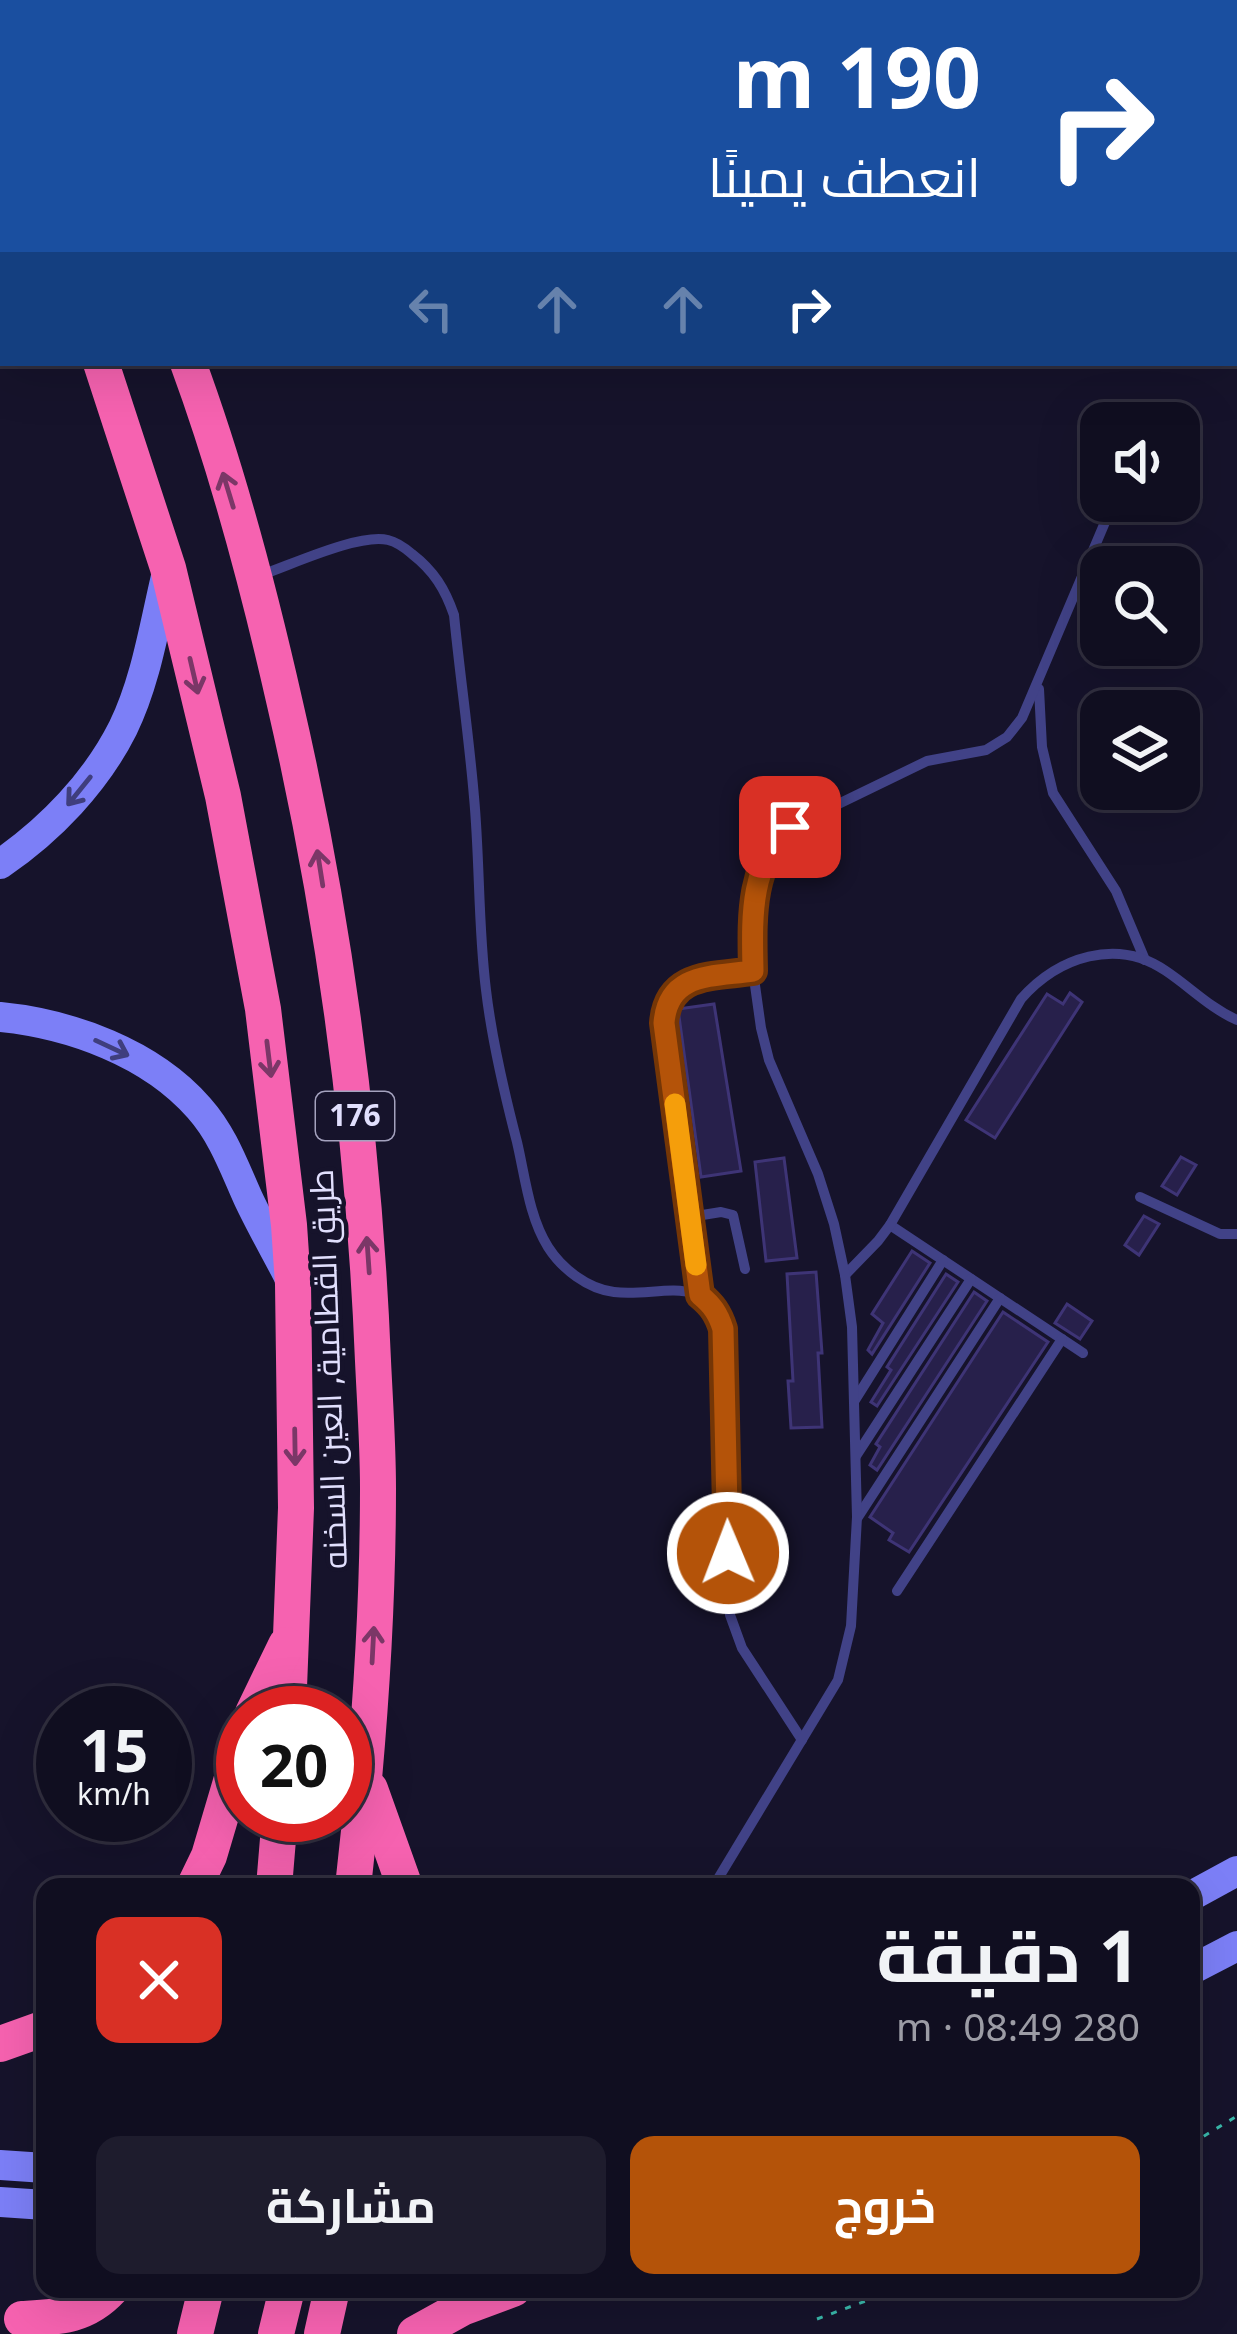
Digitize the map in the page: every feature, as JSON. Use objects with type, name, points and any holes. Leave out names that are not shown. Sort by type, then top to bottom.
[{"type":"highway","name":"طريق القطامية, العين السخنه","points":[[102,366],[168,568],[223,796],[263,1009],[293,1284],[296,1508],[288,1686]]},
{"type":"highway","name":"طريق القطامية, العين السخنه","points":[[189,366],[254,578],[312,819],[347,1036],[369,1254],[378,1485],[370,1686]]},
{"type":"highway","points":[[266,1686],[291,1637]]},
{"type":"highway","points":[[372,1796],[402,1878]]},
{"type":"highway","points":[[198,1878],[216,1830]]},
{"type":"highway","points":[[275,1878],[278,1842]]},
{"type":"highway","name":"طريق القطامية, العين السخنه","points":[[354,1878],[358,1842]]},
{"type":"highway","points":[[0,2047],[36,2032]]},
{"type":"highway","points":[[0,2047],[36,2051]]},
{"type":"highway","points":[[22,2321],[71,2316],[102,2298]]},
{"type":"highway","points":[[195,2334],[204,2298]]},
{"type":"highway","points":[[276,2334],[285,2298]]},
{"type":"highway","points":[[322,2334],[330,2298]]},
{"type":"highway","points":[[415,2334],[450,2299]]},
{"type":"main road","points":[[0,864],[66,807],[123,727],[140,682],[168,568]]},
{"type":"main road","points":[[0,1017],[47,1024],[103,1042],[154,1070],[199,1107],[231,1156],[293,1284]]},
{"type":"main road","points":[[1200,1891],[1237,1871]]},
{"type":"main road","points":[[1200,1965],[1237,1946]]},
{"type":"main road","points":[[0,2165],[36,2167]]},
{"type":"main road","points":[[0,2202],[36,2204]]},
{"type":"lane","points":[[718,1878],[838,1680],[851,1626],[857,1517],[852,1327],[845,1275],[818,1174],[760,1028],[753,971],[759,871],[777,839],[790,827],[927,761],[997,744],[1022,718],[1105,522]]},
{"type":"lane","points":[[254,578],[373,538],[401,545],[439,580],[454,615],[475,800],[481,941],[492,1034],[541,1234],[563,1266],[596,1287],[614,1292],[686,1290],[700,1295],[719,1315],[730,1615],[742,1648],[802,1740]]},
{"type":"lane","points":[[1040,677],[1040,724],[1053,793],[1116,891],[1144,960]]},
{"type":"lane","points":[[845,1275],[890,1226],[1021,999],[1049,971],[1086,956],[1125,955],[1162,968],[1237,1020]]},
{"type":"lane","points":[[700,1295],[665,1010],[679,987],[690,980],[753,971]]},
{"type":"lane","points":[[1140,1197],[1220,1234],[1237,1234]]},
{"type":"lane","points":[[690,1217],[733,1215],[745,1269]]},
{"type":"lane","points":[[890,1226],[1084,1353]]},
{"type":"lane","points":[[854,1401],[943,1260]]},
{"type":"lane","points":[[856,1456],[971,1279]]},
{"type":"lane","points":[[857,1517],[1000,1298]]},
{"type":"lane","points":[[897,1591],[1062,1339]]},
{"type":"path","points":[[1200,2139],[1237,2116]]},
{"type":"path","points":[[817,2319],[874,2298]]},
{"type":"building","points":[[1070,993],[1082,1002],[995,1138],[966,1120],[1047,994],[1063,1004]]},
{"type":"building","points":[[714,1004],[741,1171],[701,1177],[678,1009]]},
{"type":"building","points":[[1181,1157],[1196,1165],[1177,1195],[1162,1186]]},
{"type":"building","points":[[784,1158],[797,1258],[766,1261],[755,1162]]},
{"type":"building","points":[[1144,1216],[1159,1224],[1139,1255],[1125,1245]]},
{"type":"building","points":[[912,1251],[930,1263],[872,1354],[868,1350],[883,1323],[872,1314]]},
{"type":"building","points":[[816,1272],[822,1427],[791,1428],[787,1274]]},
{"type":"building","points":[[946,1274],[958,1282],[877,1406],[871,1402],[891,1370],[887,1367]]},
{"type":"building","points":[[974,1292],[987,1301],[877,1470],[870,1465],[880,1447],[876,1444]]},
{"type":"building","points":[[1067,1304],[1092,1321],[1080,1339],[1055,1323]]},
{"type":"building","points":[[1003,1312],[1048,1342],[909,1552],[889,1540],[893,1533],[870,1517]]},
{"type":"slow traffic","points":[[675,1104],[696,1265]]},
{"type":"route","points":[[728,1553],[723,1329],[719,1315],[700,1295],[665,1010],[679,987],[690,980],[753,971],[759,871],[777,839],[790,827]]}]
